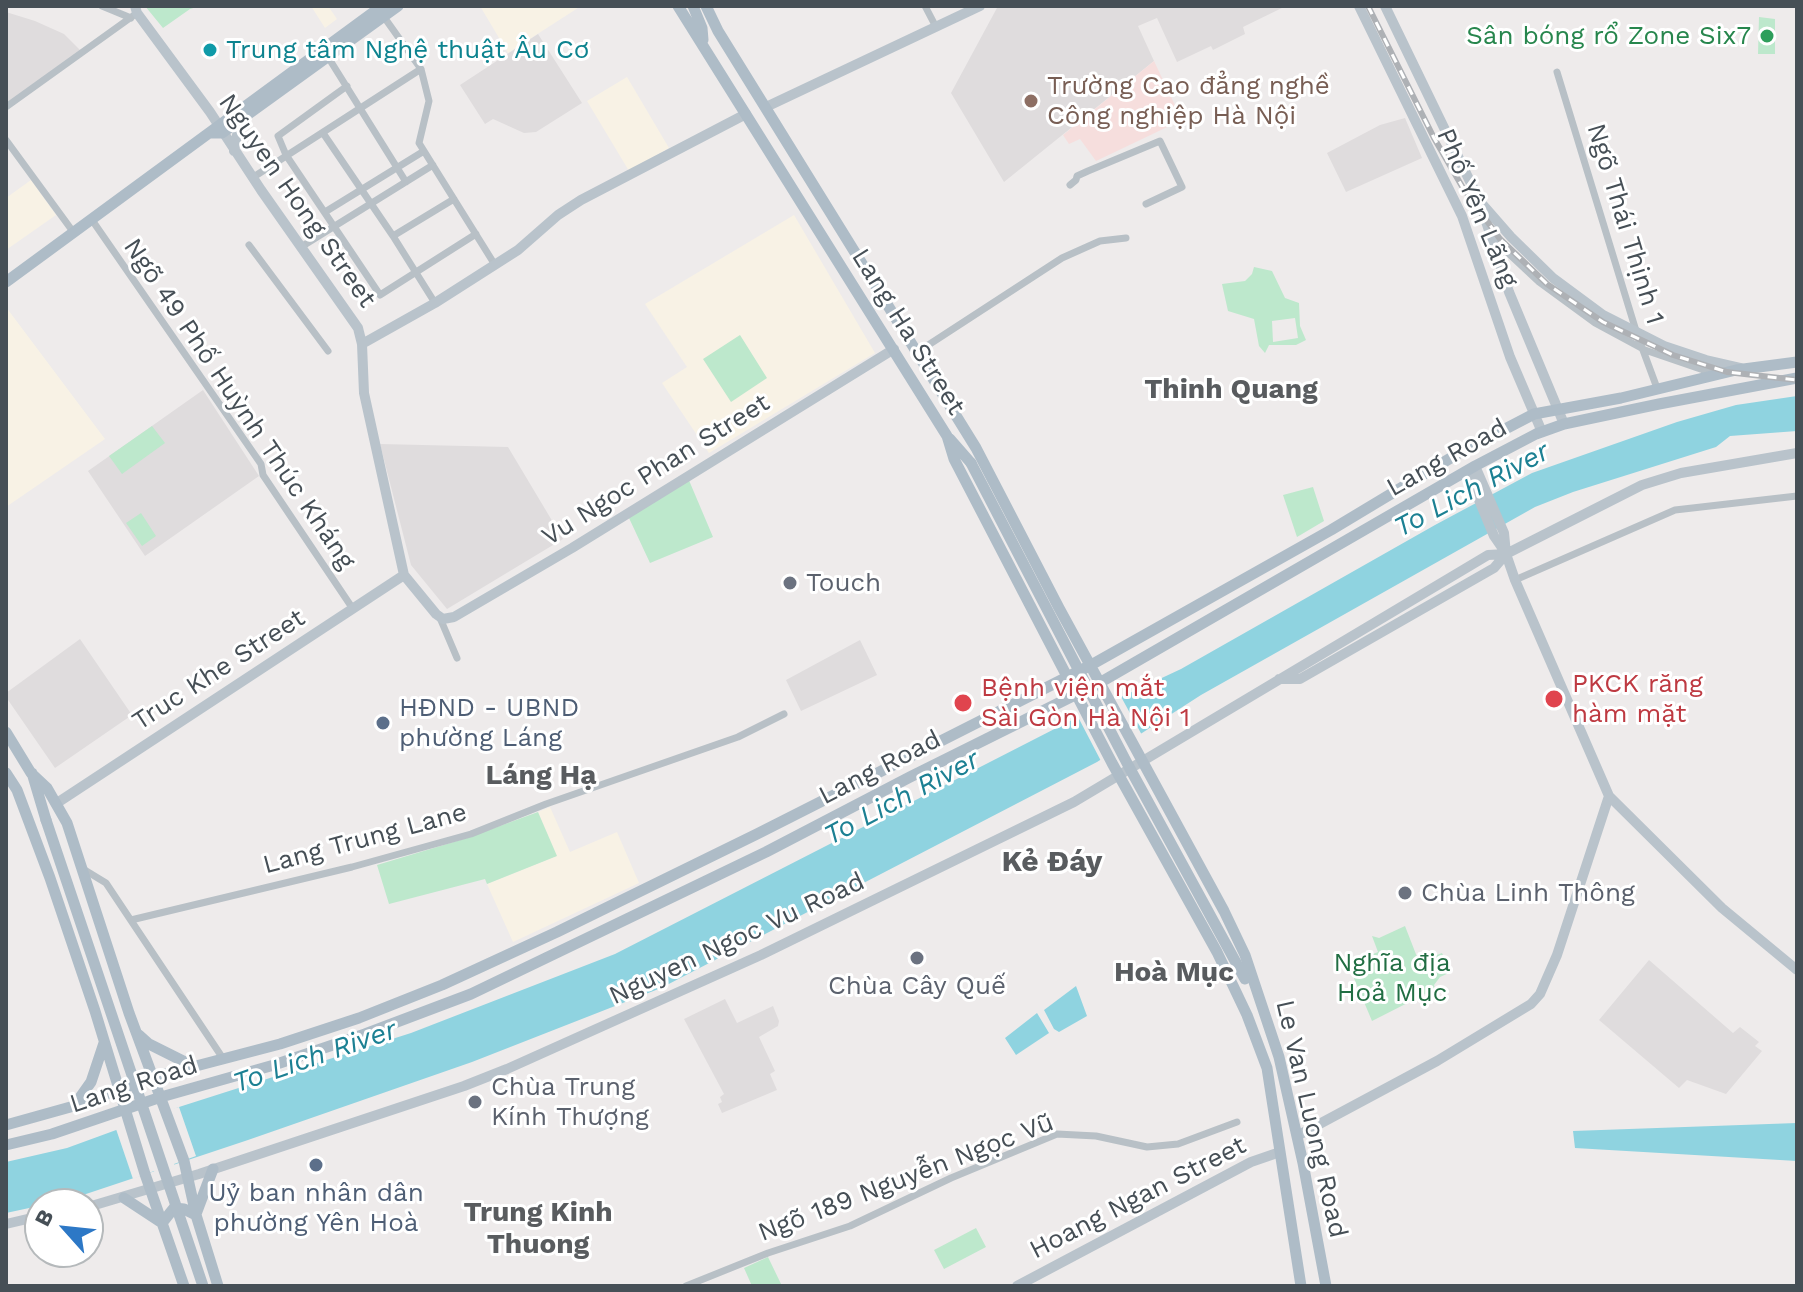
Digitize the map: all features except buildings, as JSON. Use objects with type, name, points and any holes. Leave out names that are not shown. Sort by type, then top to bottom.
[{"type":"main road","points":[[6,282],[383,11],[398,6]]},
{"type":"main road","name":"Lang Ha Street","points":[[678,6],[947,436],[954,459],[1077,695]]},
{"type":"main road","points":[[693,6],[702,28],[703,43]]},
{"type":"main road","points":[[693,6],[718,31]]},
{"type":"main road","name":"Lang Ha Street","points":[[706,6],[718,31],[976,448],[1101,682]]},
{"type":"main road","points":[[217,130],[240,120],[328,57],[383,11]]},
{"type":"main road","points":[[830,249],[846,240]]},
{"type":"main road","name":"Lang Road","points":[[6,1125],[74,1106],[154,1077],[224,1060],[321,1030],[418,994],[557,932],[1091,665],[1459,453],[1534,414],[1621,398],[1722,370],[1797,362]]},
{"type":"main road","name":"Lang Road","points":[[6,1145],[52,1134],[161,1097],[274,1065],[445,1004],[670,899],[1077,695],[1542,432],[1564,424],[1797,378]]},
{"type":"main road","points":[[961,426],[971,463],[1128,765],[1245,979],[1264,1007]]},
{"type":"main road","points":[[947,436],[971,463]]},
{"type":"main road","points":[[1366,509],[1375,524]]},
{"type":"main road","points":[[1038,618],[1059,608]]},
{"type":"main road","name":"Le Van Luong Road","points":[[1101,682],[1222,906],[1245,955],[1279,1057],[1326,1286]]},
{"type":"main road","name":"Le Van Luong Road","points":[[1077,695],[1217,952],[1247,1015],[1267,1068],[1301,1286]]},
{"type":"main road","points":[[6,732],[31,773],[203,1286]]},
{"type":"main road","points":[[6,773],[17,790],[46,820]]},
{"type":"main road","points":[[31,773],[47,788],[67,823],[129,1013],[184,1161],[196,1215],[218,1286]]},
{"type":"main road","points":[[17,790],[46,867],[99,1025],[128,1125],[184,1286]]},
{"type":"main road","points":[[1147,826],[1170,813]]},
{"type":"main road","points":[[661,881],[670,899]]},
{"type":"main road","points":[[1245,979],[1247,1015]]},
{"type":"main road","points":[[99,1025],[106,1031],[115,1032],[123,1027],[129,1013]]},
{"type":"main road","points":[[136,1032],[149,1044],[194,1066]]},
{"type":"main road","points":[[74,1106],[91,1082],[104,1042]]},
{"type":"main road","points":[[196,1215],[213,1169]]},
{"type":"main road","points":[[124,1198],[162,1223]]},
{"type":"main road","points":[[162,1223],[174,1208],[196,1215]]},
{"type":"street","points":[[102,6],[134,12]]},
{"type":"street","points":[[925,6],[936,27]]},
{"type":"street","points":[[766,107],[980,6]]},
{"type":"street","name":"Phố Yên Lãng","points":[[1359,6],[1462,216],[1510,357],[1542,432]]},
{"type":"street","name":"Phố Yên Lãng","points":[[1385,6],[1479,200],[1509,292],[1564,424]]},
{"type":"street","points":[[383,11],[421,69],[429,101],[419,143],[495,265]]},
{"type":"street","points":[[6,107],[134,12]]},
{"type":"street","name":"Nguyen Hong Street","points":[[134,12],[358,328],[362,344],[364,393],[404,575],[439,616]]},
{"type":"street","points":[[328,57],[406,182]]},
{"type":"street","points":[[252,178],[421,69]]},
{"type":"street","name":"Ngõ Thái Thịnh 1","points":[[1557,72],[1637,334],[1657,388]]},
{"type":"street","points":[[347,86],[278,136],[286,155],[380,295],[476,234]]},
{"type":"street","points":[[1417,123],[1437,113]]},
{"type":"street","points":[[362,344],[495,265],[581,200],[746,114]]},
{"type":"street","points":[[234,151],[240,120]]},
{"type":"street","points":[[323,133],[435,303]]},
{"type":"street","points":[[6,140],[74,233]]},
{"type":"street","points":[[1070,185],[1077,176],[1160,141],[1182,187],[1146,204]]},
{"type":"street","points":[[325,212],[424,151]]},
{"type":"street","points":[[301,247],[433,165]]},
{"type":"street","points":[[393,236],[454,199]]},
{"type":"street","points":[[1479,200],[1511,237],[1577,297],[1637,334],[1722,370]]},
{"type":"street","name":"Ngõ 49 Phố Huỳnh Thúc Kháng","points":[[92,220],[261,464],[263,475],[353,609]]},
{"type":"street","points":[[916,353],[1062,258],[1100,241],[1126,238]]},
{"type":"street","points":[[1493,238],[1556,296],[1595,323],[1645,350],[1722,370]]},
{"type":"street","points":[[249,245],[328,351]]},
{"type":"street","name":"Vu Ngoc Phan Street","points":[[439,616],[454,617],[509,585],[894,349]]},
{"type":"street","name":"Nguyen Ngoc Vu Road","points":[[104,1203],[187,1178],[507,1069],[858,908],[1074,802],[1277,679],[1300,679],[1494,568],[1506,554],[1642,485],[1681,473],[1797,453]]},
{"type":"street","points":[[1473,473],[1515,580],[1609,796],[1722,908],[1797,970]]},
{"type":"street","points":[[1515,580],[1675,510],[1797,496]]},
{"type":"street","name":"Truc Khe Street","points":[[57,803],[404,575]]},
{"type":"street","points":[[439,616],[457,658]]},
{"type":"street","name":"Lang Trung Lane","points":[[131,920],[360,865],[471,834],[546,804],[738,737],[784,714]]},
{"type":"street","points":[[1297,1136],[1449,1054],[1531,1004],[1540,994],[1557,955],[1609,796]]},
{"type":"street","points":[[83,869],[106,883],[224,1060]]},
{"type":"street","name":"Ngõ 189 Nguyễn Ngọc Vũ","points":[[686,1286],[768,1253],[850,1226],[951,1178],[1057,1134],[1096,1136],[1147,1147],[1178,1144],[1237,1122]]},
{"type":"street","name":"Hoang Ngan Street","points":[[1017,1286],[1251,1162],[1280,1152]]},
{"type":"shaded area","points":[[311,6],[328,6],[337,19],[325,28]]},
{"type":"shaded area","points":[[480,6],[581,6],[508,53]]},
{"type":"shaded area","name":"Trường Cao đẳng nghề Công nghiệp Hà Nội","points":[[998,6],[1286,6],[1243,27],[1245,34],[1213,50],[1211,46],[1177,62],[1157,18],[1138,26],[1154,61],[1004,182],[951,93]]},
{"type":"shaded area","points":[[6,12],[64,34],[82,52],[6,105]]},
{"type":"shaded area","points":[[538,34],[582,103],[536,132],[524,133],[493,119],[485,124],[460,85]]},
{"type":"shaded area","points":[[1154,61],[1182,120],[1096,161],[1080,139],[1069,144],[1063,135]]},
{"type":"shaded area","points":[[627,77],[669,148],[629,171],[587,101]]},
{"type":"shaded area","points":[[1405,118],[1422,158],[1346,192],[1327,153],[1380,125]]},
{"type":"shaded area","points":[[31,180],[56,215],[6,250],[6,198]]},
{"type":"shaded area","points":[[794,215],[875,353],[709,453],[662,383],[687,367],[645,304]]},
{"type":"shaded area","points":[[6,307],[105,439],[6,507]]},
{"type":"shaded area","points":[[203,390],[259,476],[145,556],[88,471]]},
{"type":"shaded area","points":[[380,444],[508,447],[563,539],[447,609],[411,565]]},
{"type":"shaded area","points":[[80,639],[132,715],[55,768],[6,693]]},
{"type":"shaded area","points":[[860,640],[877,675],[801,711],[786,680]]},
{"type":"shaded area","points":[[550,807],[570,852],[617,832],[639,883],[513,942],[487,884],[556,856],[538,812]]},
{"type":"shaded area","points":[[1649,960],[1733,1033],[1740,1027],[1759,1042],[1755,1046],[1762,1051],[1726,1094],[1687,1080],[1679,1088],[1599,1020]]},
{"type":"shaded area","points":[[725,999],[737,1023],[773,1006],[779,1021],[778,1026],[759,1037],[775,1071],[770,1074],[777,1090],[722,1113],[718,1104],[722,1102],[720,1097],[724,1094],[684,1019]]},
{"type":"green space","points":[[145,6],[200,6],[190,9],[163,28]]},
{"type":"green space","name":"Sân bóng rổ Zone Six7","points":[[1759,17],[1775,19],[1775,54],[1758,54]]},
{"type":"green space","points":[[1254,267],[1272,271],[1285,298],[1299,303],[1300,326],[1306,340],[1296,345],[1269,345],[1265,353],[1259,346],[1254,319],[1228,311],[1222,284],[1245,281]],"holes":[[[1295,318],[1298,338],[1273,342],[1272,321]]]},
{"type":"green space","points":[[740,335],[767,378],[731,402],[703,359]]},
{"type":"green space","points":[[152,426],[165,443],[122,474],[109,456]]},
{"type":"green space","points":[[688,478],[713,537],[650,563],[629,518]]},
{"type":"green space","points":[[1313,487],[1324,521],[1297,537],[1283,495]]},
{"type":"green space","points":[[141,513],[156,536],[142,546],[126,523]]},
{"type":"green space","points":[[538,812],[557,856],[487,884],[485,879],[389,904],[377,865],[467,838]]},
{"type":"green space","name":"Nghĩa địa Hoả Mục","points":[[1405,926],[1419,962],[1442,953],[1451,972],[1440,977],[1434,985],[1435,989],[1372,1021],[1348,964],[1378,952],[1372,936],[1379,938]]},
{"type":"green space","points":[[976,1228],[986,1247],[944,1269],[934,1250]]},
{"type":"green space","points":[[768,1257],[782,1286],[752,1286],[744,1268]]},
{"type":"water","points":[[1797,396],[1797,431],[1730,436],[1716,447],[1535,507],[1201,695],[1097,762],[661,988],[472,1062],[104,1188],[24,1188],[24,1209],[6,1213],[6,1162],[67,1148],[179,1107],[411,1033],[615,954],[1072,720],[1181,669],[1532,473],[1677,422],[1736,405]]},
{"type":"water","points":[[1076,986],[1087,1016],[1059,1032],[1054,1029],[1044,1010]]},
{"type":"water","points":[[1037,1013],[1049,1033],[1016,1055],[1005,1038]]},
{"type":"water","points":[[1797,1123],[1797,1161],[1575,1148],[1573,1131]]},
{"type":"pier","points":[[1119,693],[1143,737],[1102,763],[1077,715]]},
{"type":"pier","points":[[179,1107],[196,1156],[156,1175],[154,1171],[133,1179],[116,1129],[138,1121],[137,1117]]},
{"type":"railway","points":[[1368,6],[1434,138],[1463,188],[1500,239],[1547,284],[1603,322],[1673,355],[1727,372],[1797,380]]},
{"type":"place","name":"Sân bóng rổ Zone Six7","points":[[1767,36]]},
{"type":"place","name":"Trung tâm Nghệ thuật Âu Cơ","points":[[210,50]]},
{"type":"place","name":"Trường Cao đẳng nghề Công nghiệp Hà Nội","points":[[1031,101]]},
{"type":"place","name":"Touch","points":[[790,583]]},
{"type":"place","name":"PKCK răng hàm mặt","points":[[1554,699]]},
{"type":"place","name":"Bệnh viện mắt Sài Gòn Hà Nội 1","points":[[963,703]]},
{"type":"place","name":"HĐND - UBND phường Láng","points":[[383,723]]},
{"type":"place","name":"Chùa Linh Thông","points":[[1405,893]]},
{"type":"place","name":"Chùa Cây Quế","points":[[917,958]]},
{"type":"place","name":"Chùa Trung Kính Thượng","points":[[475,1102]]},
{"type":"place","name":"Uỷ ban nhân dân phường Yên Hoà","points":[[316,1165]]},
{"type":"district","name":"Thinh Quang","points":[[1231,390]]},
{"type":"district","name":"Láng Hạ","points":[[541,776]]},
{"type":"district","name":"Kẻ Đáy","points":[[1052,862]]},
{"type":"district","name":"Hoà Mục","points":[[1174,973]]},
{"type":"district","name":"Trung Kinh Thuong","points":[[538,1229]]},
{"type":"water label","name":"To Lich River","points":[[1472,490]]},
{"type":"water label","name":"To Lich River","points":[[902,798]]},
{"type":"water label","name":"To Lich River","points":[[315,1057]]}]
